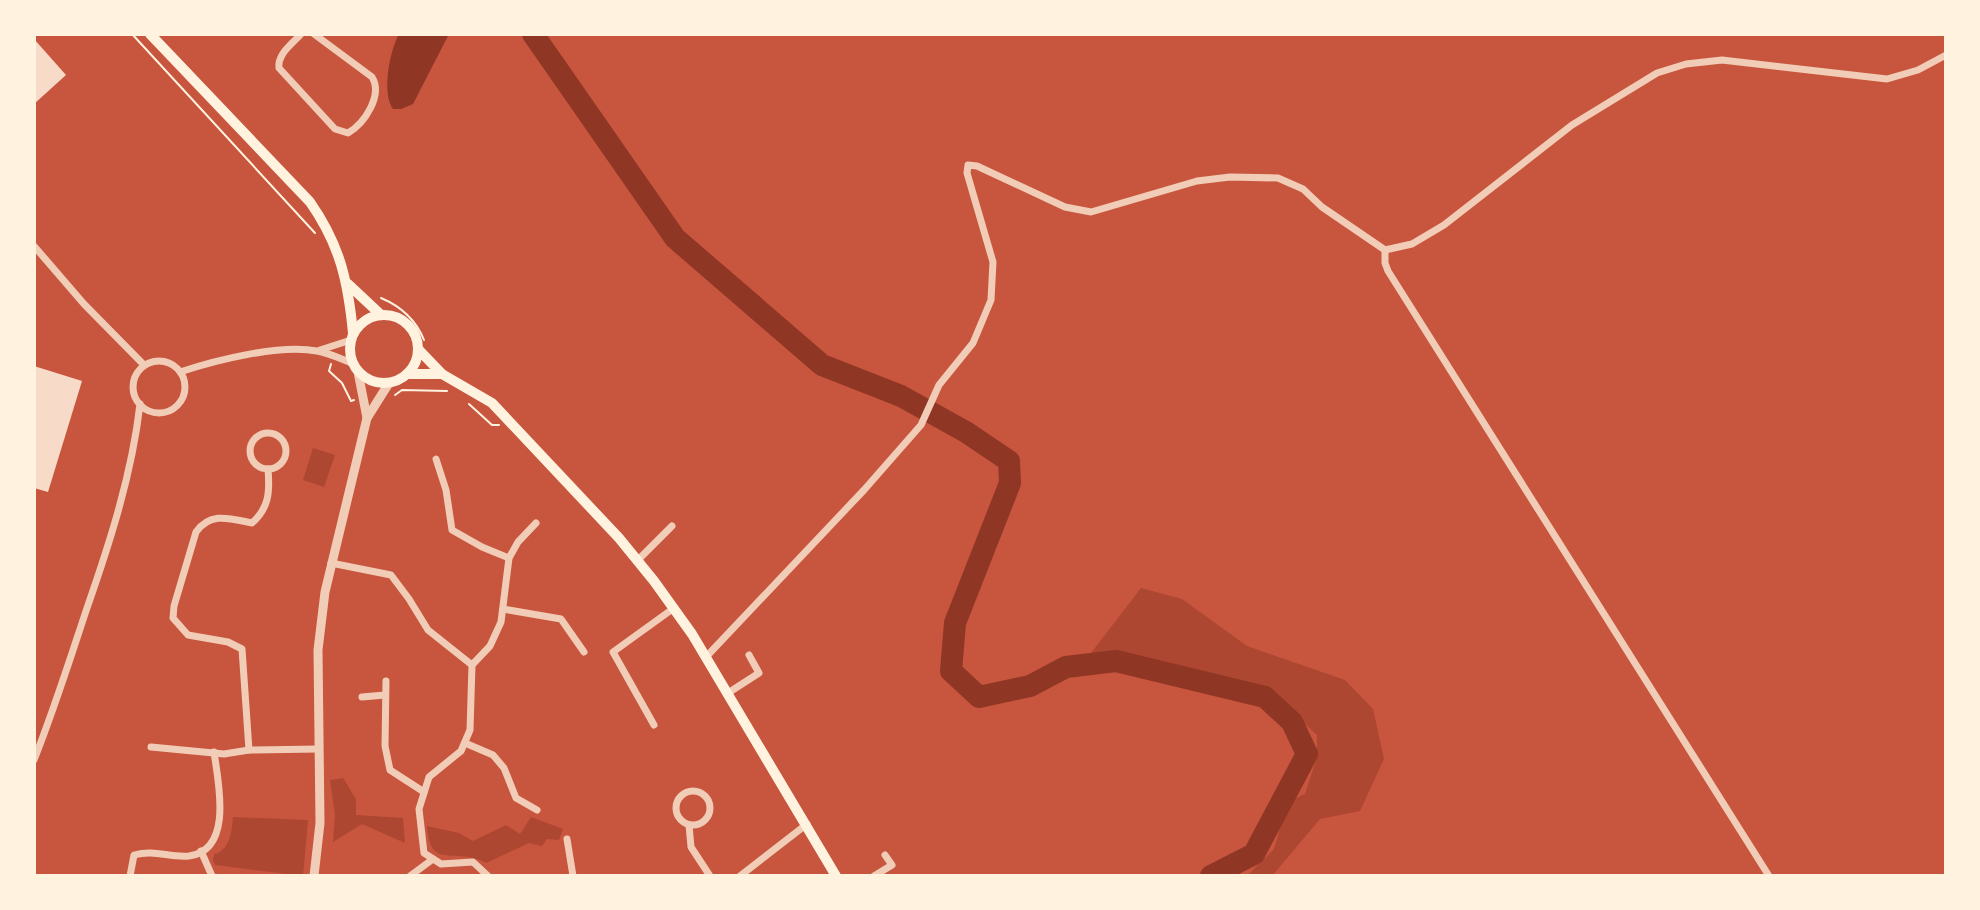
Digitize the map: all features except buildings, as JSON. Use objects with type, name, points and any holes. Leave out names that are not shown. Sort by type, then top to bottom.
[{"type":"main road","points":[[156,36],[310,202],[328,228],[348,284],[352,336]]},
{"type":"main road","points":[[348,284],[380,314]]},
{"type":"main road","points":[[380,314],[396,316],[407,323],[415,335],[418,349],[416,362],[407,374],[389,383],[368,380],[355,368],[349,348],[352,336],[359,324],[369,317],[380,314]]},
{"type":"main road","points":[[418,349],[442,374],[492,403],[637,561],[674,608],[706,657],[836,876]]},
{"type":"main road","points":[[407,374],[442,374]]},
{"type":"street","points":[[301,34],[283,54],[278,62],[279,68],[335,129],[348,133],[359,125],[376,95],[377,85],[372,77],[314,34]]},
{"type":"street","points":[[706,657],[921,425],[939,385],[973,343],[991,300],[993,262],[967,173],[968,165],[977,166],[1052,201],[1084,212],[1100,211],[1209,178],[1278,178],[1303,189],[1322,207],[1385,250],[1412,244],[1444,225],[1572,125],[1636,84],[1671,68],[1722,60],[1887,79],[1918,70],[1946,55]]},
{"type":"street","points":[[34,246],[84,304],[144,365]]},
{"type":"street","points":[[1385,250],[1388,271],[1769,876]]},
{"type":"street","points":[[317,351],[352,336]]},
{"type":"street","points":[[180,372],[209,362],[288,349],[317,351],[355,368],[367,418]]},
{"type":"street","points":[[160,361],[169,363],[180,372],[183,393],[173,408],[153,412],[135,397],[134,380],[144,365],[160,361]]},
{"type":"street","points":[[314,876],[320,823],[318,650],[331,563],[367,418],[389,383]]},
{"type":"street","points":[[34,760],[68,669],[113,527],[137,431],[140,404]]},
{"type":"street","points":[[268,433],[280,437],[286,448],[286,455],[279,465],[268,469],[253,462],[249,452],[256,437],[268,433]]},
{"type":"street","points":[[436,459],[446,490],[452,530],[509,558]]},
{"type":"street","points":[[249,750],[242,649],[228,642],[188,635],[173,618],[196,532],[203,522],[219,517],[252,523],[263,514],[270,491],[268,469]]},
{"type":"street","points":[[488,876],[473,862],[441,864],[424,853],[419,809],[429,777],[461,751],[465,743],[470,730],[472,665],[490,646],[501,622],[509,558],[518,542],[536,523]]},
{"type":"street","points":[[637,561],[672,526]]},
{"type":"street","points":[[331,563],[391,575],[428,630],[472,665]]},
{"type":"street","points":[[654,725],[613,652],[674,608]]},
{"type":"street","points":[[503,609],[561,619],[584,652]]},
{"type":"street","points":[[728,693],[759,673],[749,655]]},
{"type":"street","points":[[386,681],[385,746],[390,770],[424,792]]},
{"type":"street","points":[[362,697],[385,695]]},
{"type":"street","points":[[465,743],[493,755],[504,768],[516,798],[537,810]]},
{"type":"street","points":[[151,747],[224,754],[249,750],[318,749]]},
{"type":"street","points":[[130,876],[134,855],[148,851],[190,856],[206,849],[217,831],[221,807],[214,752]]},
{"type":"street","points":[[695,791],[706,796],[710,809],[705,821],[689,825],[678,819],[675,808],[684,792],[695,791]]},
{"type":"street","points":[[740,876],[807,824]]},
{"type":"street","points":[[689,825],[691,847],[710,876]]},
{"type":"street","points":[[567,839],[573,876]]},
{"type":"street","points":[[201,851],[212,876]]},
{"type":"street","points":[[874,876],[892,865],[885,855]]},
{"type":"street","points":[[410,876],[433,859]]},
{"type":"shaded area","points":[[399,34],[449,34],[413,104],[393,109],[387,82]]},
{"type":"shaded area","points":[[313,448],[335,455],[324,487],[303,480]]},
{"type":"shaded area","points":[[1141,588],[1182,599],[1247,646],[1345,680],[1373,709],[1384,759],[1360,811],[1320,819],[1272,876],[1247,876],[1274,849],[1288,802],[1305,794],[1317,757],[1317,735],[1275,697],[1235,678],[1179,670],[1127,653],[1091,653]]},
{"type":"shaded area","points":[[343,778],[356,799],[356,815],[403,818],[405,843],[362,824],[333,842],[335,815],[330,780]]},
{"type":"shaded area","points":[[233,817],[308,820],[303,876],[215,865],[214,854],[227,844]]},
{"type":"shaded area","points":[[531,817],[563,829],[559,840],[547,839],[542,846],[529,843],[486,863],[475,858],[439,853],[429,840],[427,826],[459,833],[473,841],[506,825],[520,834]]},
{"type":"waterway","points":[[533,34],[675,238],[822,365],[901,396],[966,432],[1009,461],[1010,483],[955,623],[951,671],[979,697],[1030,686],[1066,667],[1116,661],[1265,697],[1292,722],[1307,754],[1254,854],[1211,876]]}]
